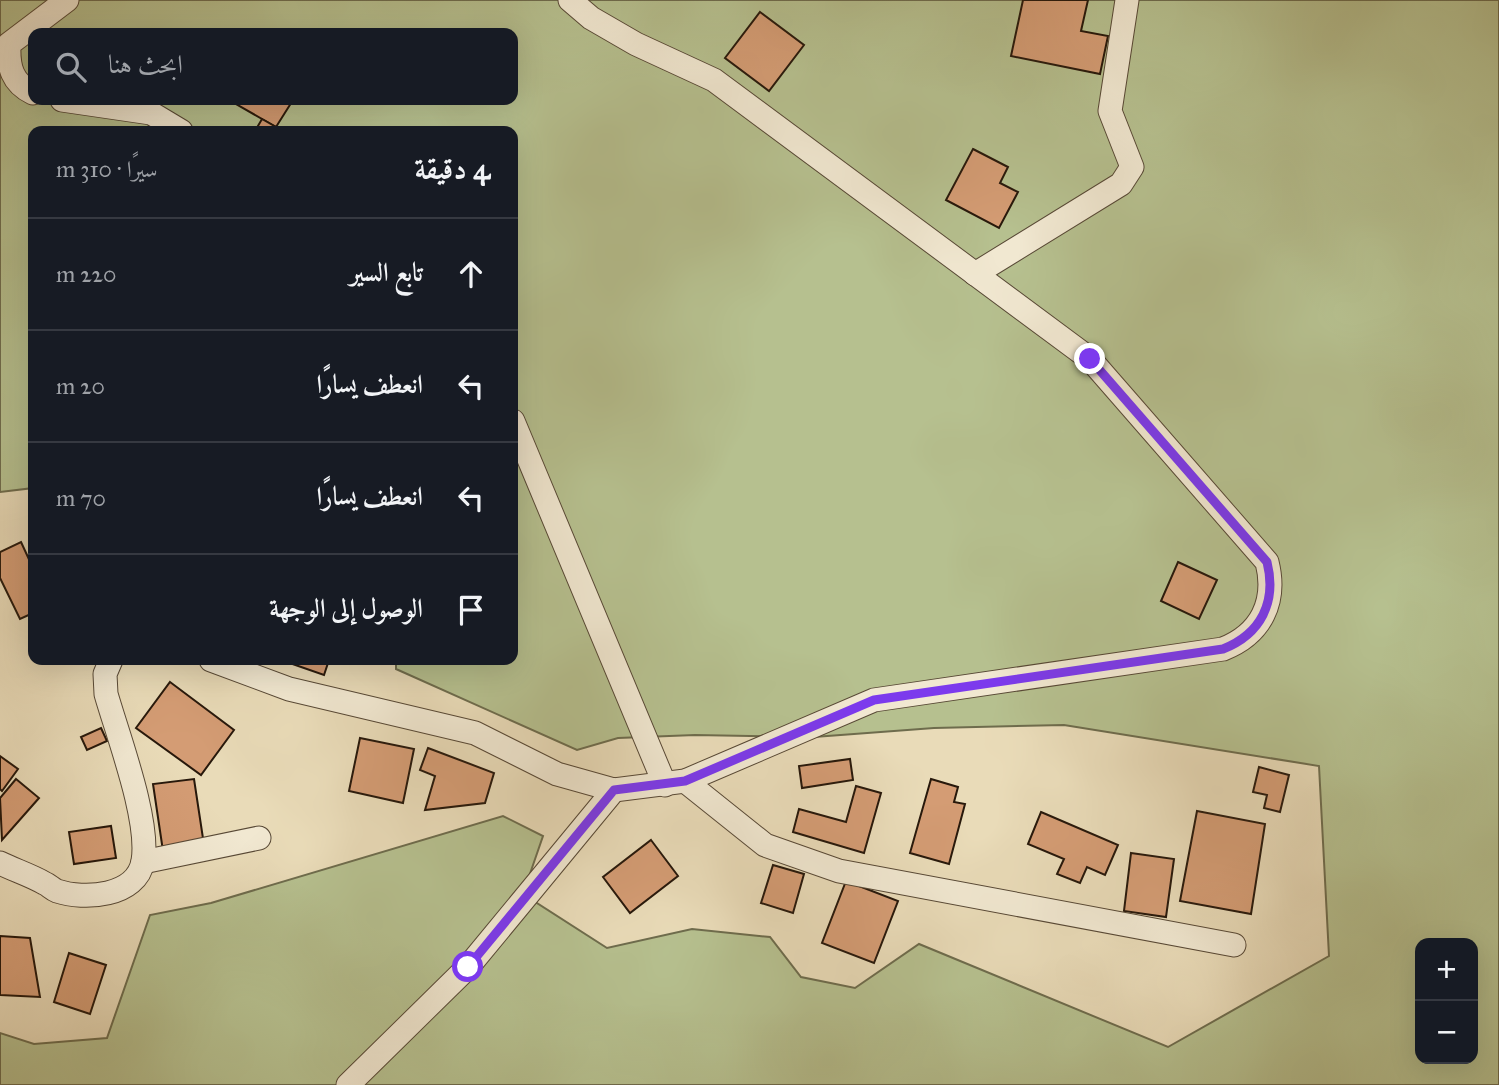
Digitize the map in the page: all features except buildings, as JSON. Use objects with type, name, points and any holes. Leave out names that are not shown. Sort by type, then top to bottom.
[{"type":"street","points":[[30,28],[66,0]]},
{"type":"street","points":[[224,665],[289,689],[475,733],[557,774],[614,790],[675,783],[874,700],[1223,649],[1237,643],[1260,622],[1271,593],[1267,562],[1090,359],[714,80],[636,44],[591,18],[570,0]]},
{"type":"street","points":[[975,274],[1121,184],[1132,167],[1110,111],[1126,0]]},
{"type":"street","points":[[28,29],[9,44],[8,65],[20,87],[28,91]]},
{"type":"street","points":[[96,105],[151,113],[173,126]]},
{"type":"street","points":[[518,432],[675,783],[765,845],[839,871],[1234,945]]},
{"type":"street","points":[[0,863],[44,883],[54,891],[79,896],[117,891],[134,879],[143,862],[139,809],[104,684],[110,665]]},
{"type":"street","points":[[348,1085],[468,967],[614,790]]},
{"type":"street","points":[[143,862],[259,838]]},
{"type":"green space","points":[[0,0],[1499,0],[1499,1085],[0,1085],[0,1033],[34,1044],[107,1038],[150,915],[211,903],[503,816],[543,836],[523,894],[607,948],[692,929],[770,937],[801,977],[855,988],[919,944],[1168,1047],[1329,956],[1319,766],[1064,725],[934,728],[814,737],[695,735],[618,738],[577,750],[396,669],[396,665],[518,665],[518,126],[28,126],[28,489],[0,492]]},
{"type":"route","points":[[468,967],[614,790],[666,786],[685,781],[874,700],[1094,670],[1223,649],[1250,634],[1260,622],[1271,593],[1267,562],[1090,359]]}]
